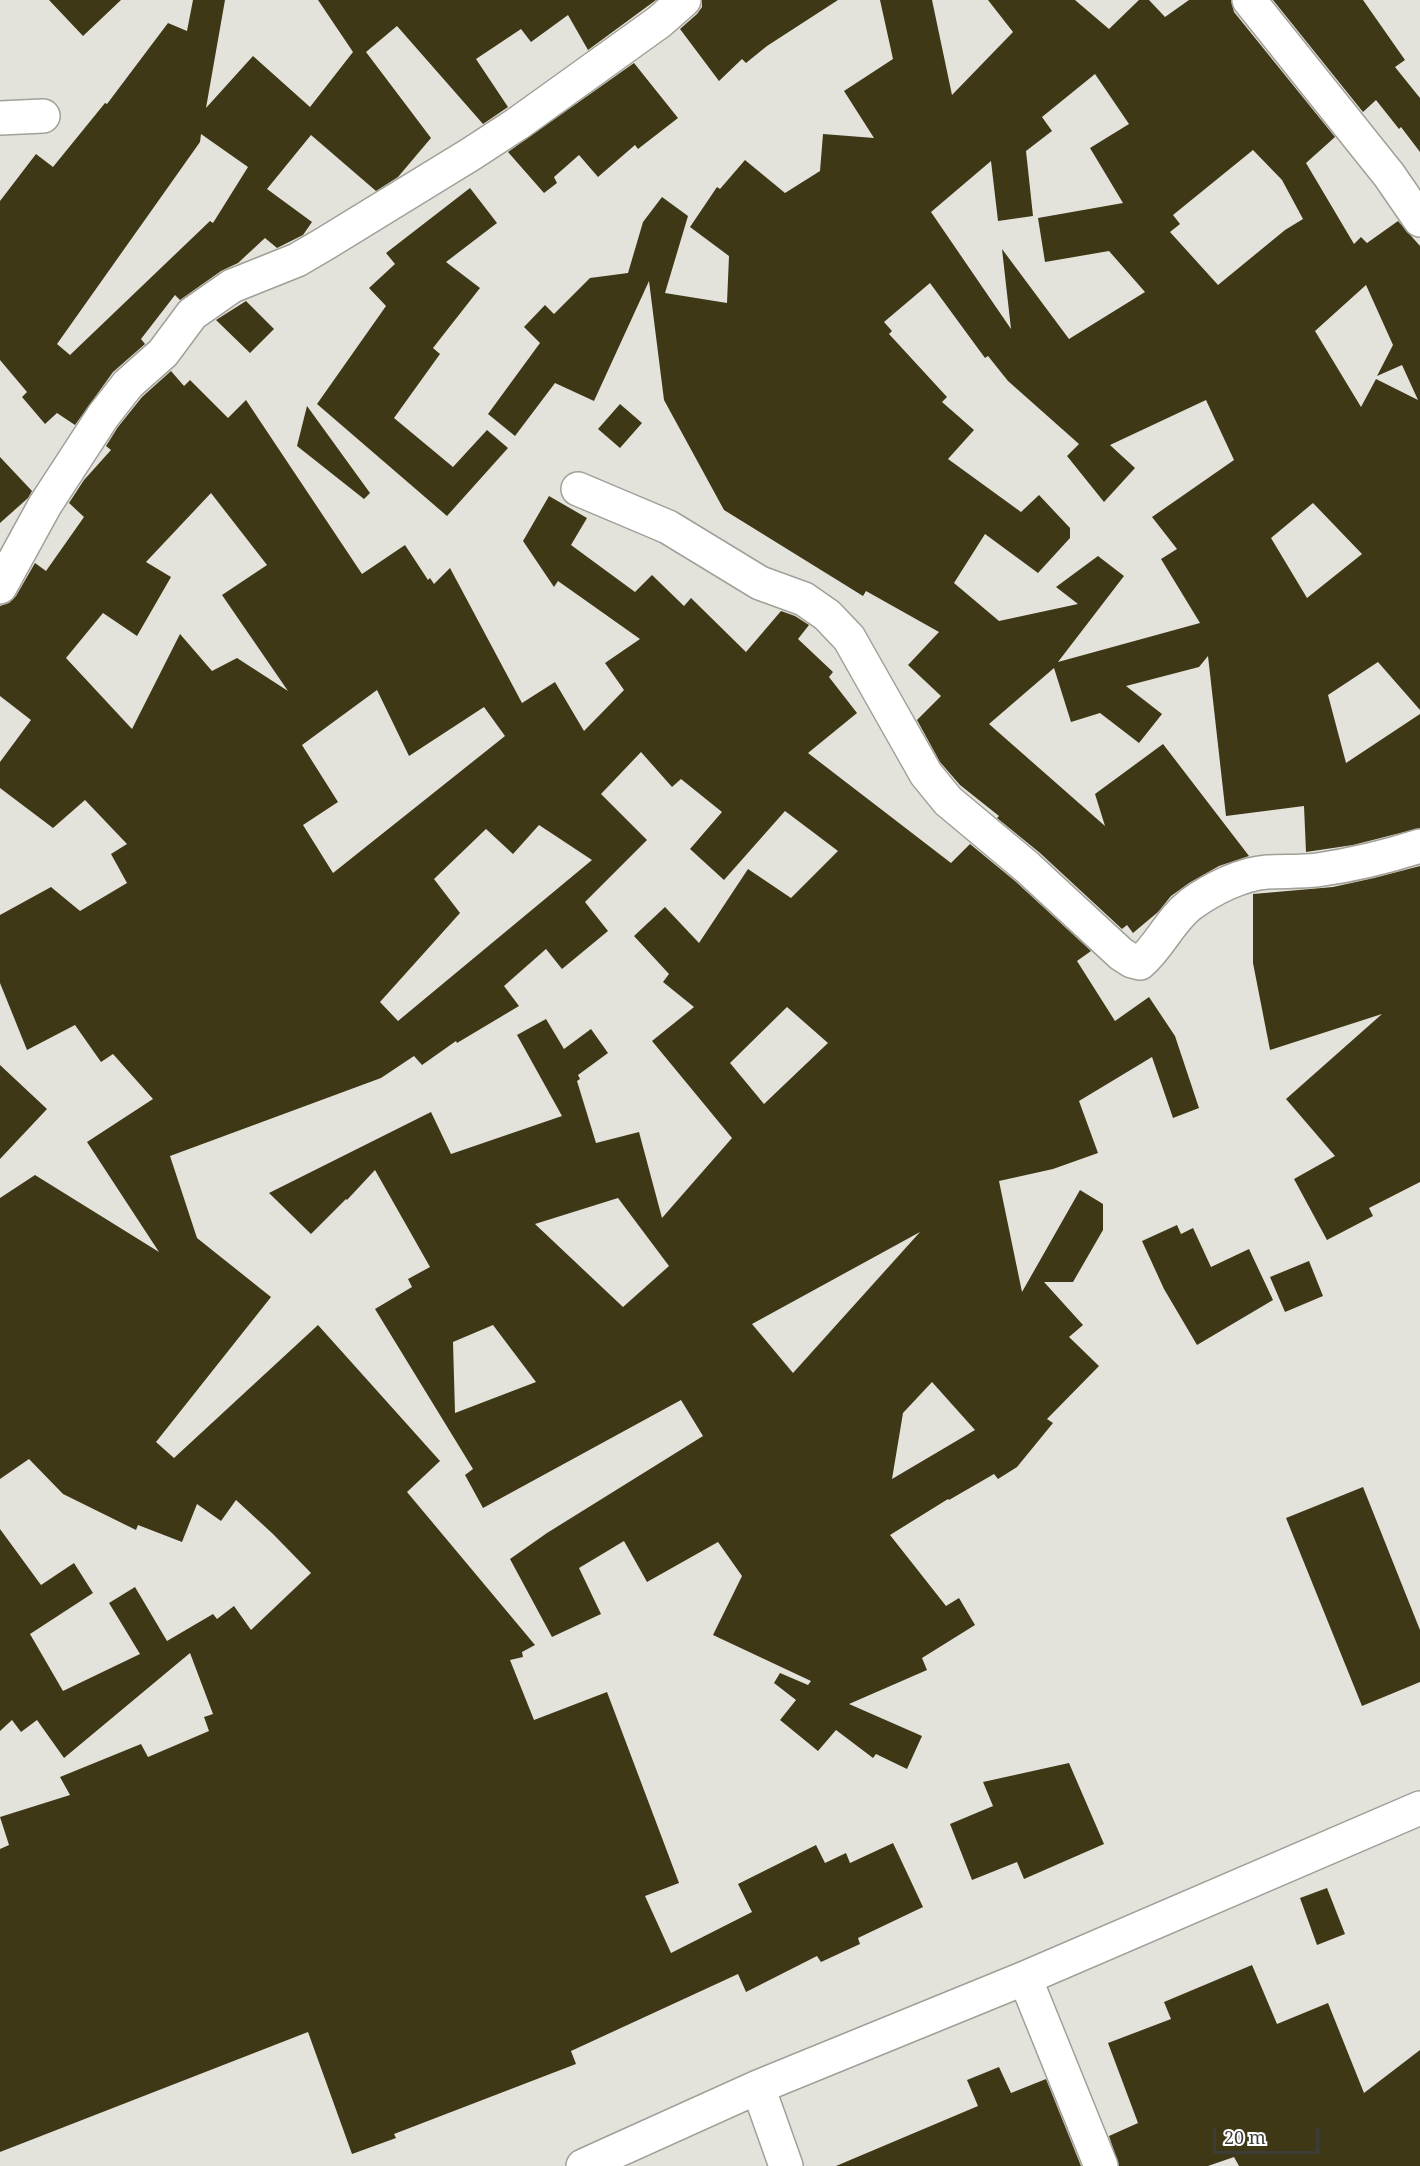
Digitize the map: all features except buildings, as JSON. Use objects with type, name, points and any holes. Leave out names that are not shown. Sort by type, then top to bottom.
[{"type":"street","points":[[0,587],[45,505],[103,416],[128,384],[163,353],[192,314],[232,286],[297,260],[471,154],[517,124],[659,22],[684,0]]},
{"type":"street","points":[[1249,0],[1389,175],[1420,220]]},
{"type":"street","points":[[0,118],[43,116]]},
{"type":"street","points":[[578,489],[668,527],[760,583],[804,599],[827,615],[849,638],[926,774],[948,801],[1027,867],[1120,954],[1132,961],[1140,963],[1190,905],[1225,884],[1264,872],[1315,870],[1384,858],[1420,846]]},
{"type":"street","points":[[583,2166],[758,2087],[1025,1978],[1420,1808]]},
{"type":"street","points":[[1025,1978],[1101,2166]]},
{"type":"street","points":[[758,2087],[786,2166]]}]
